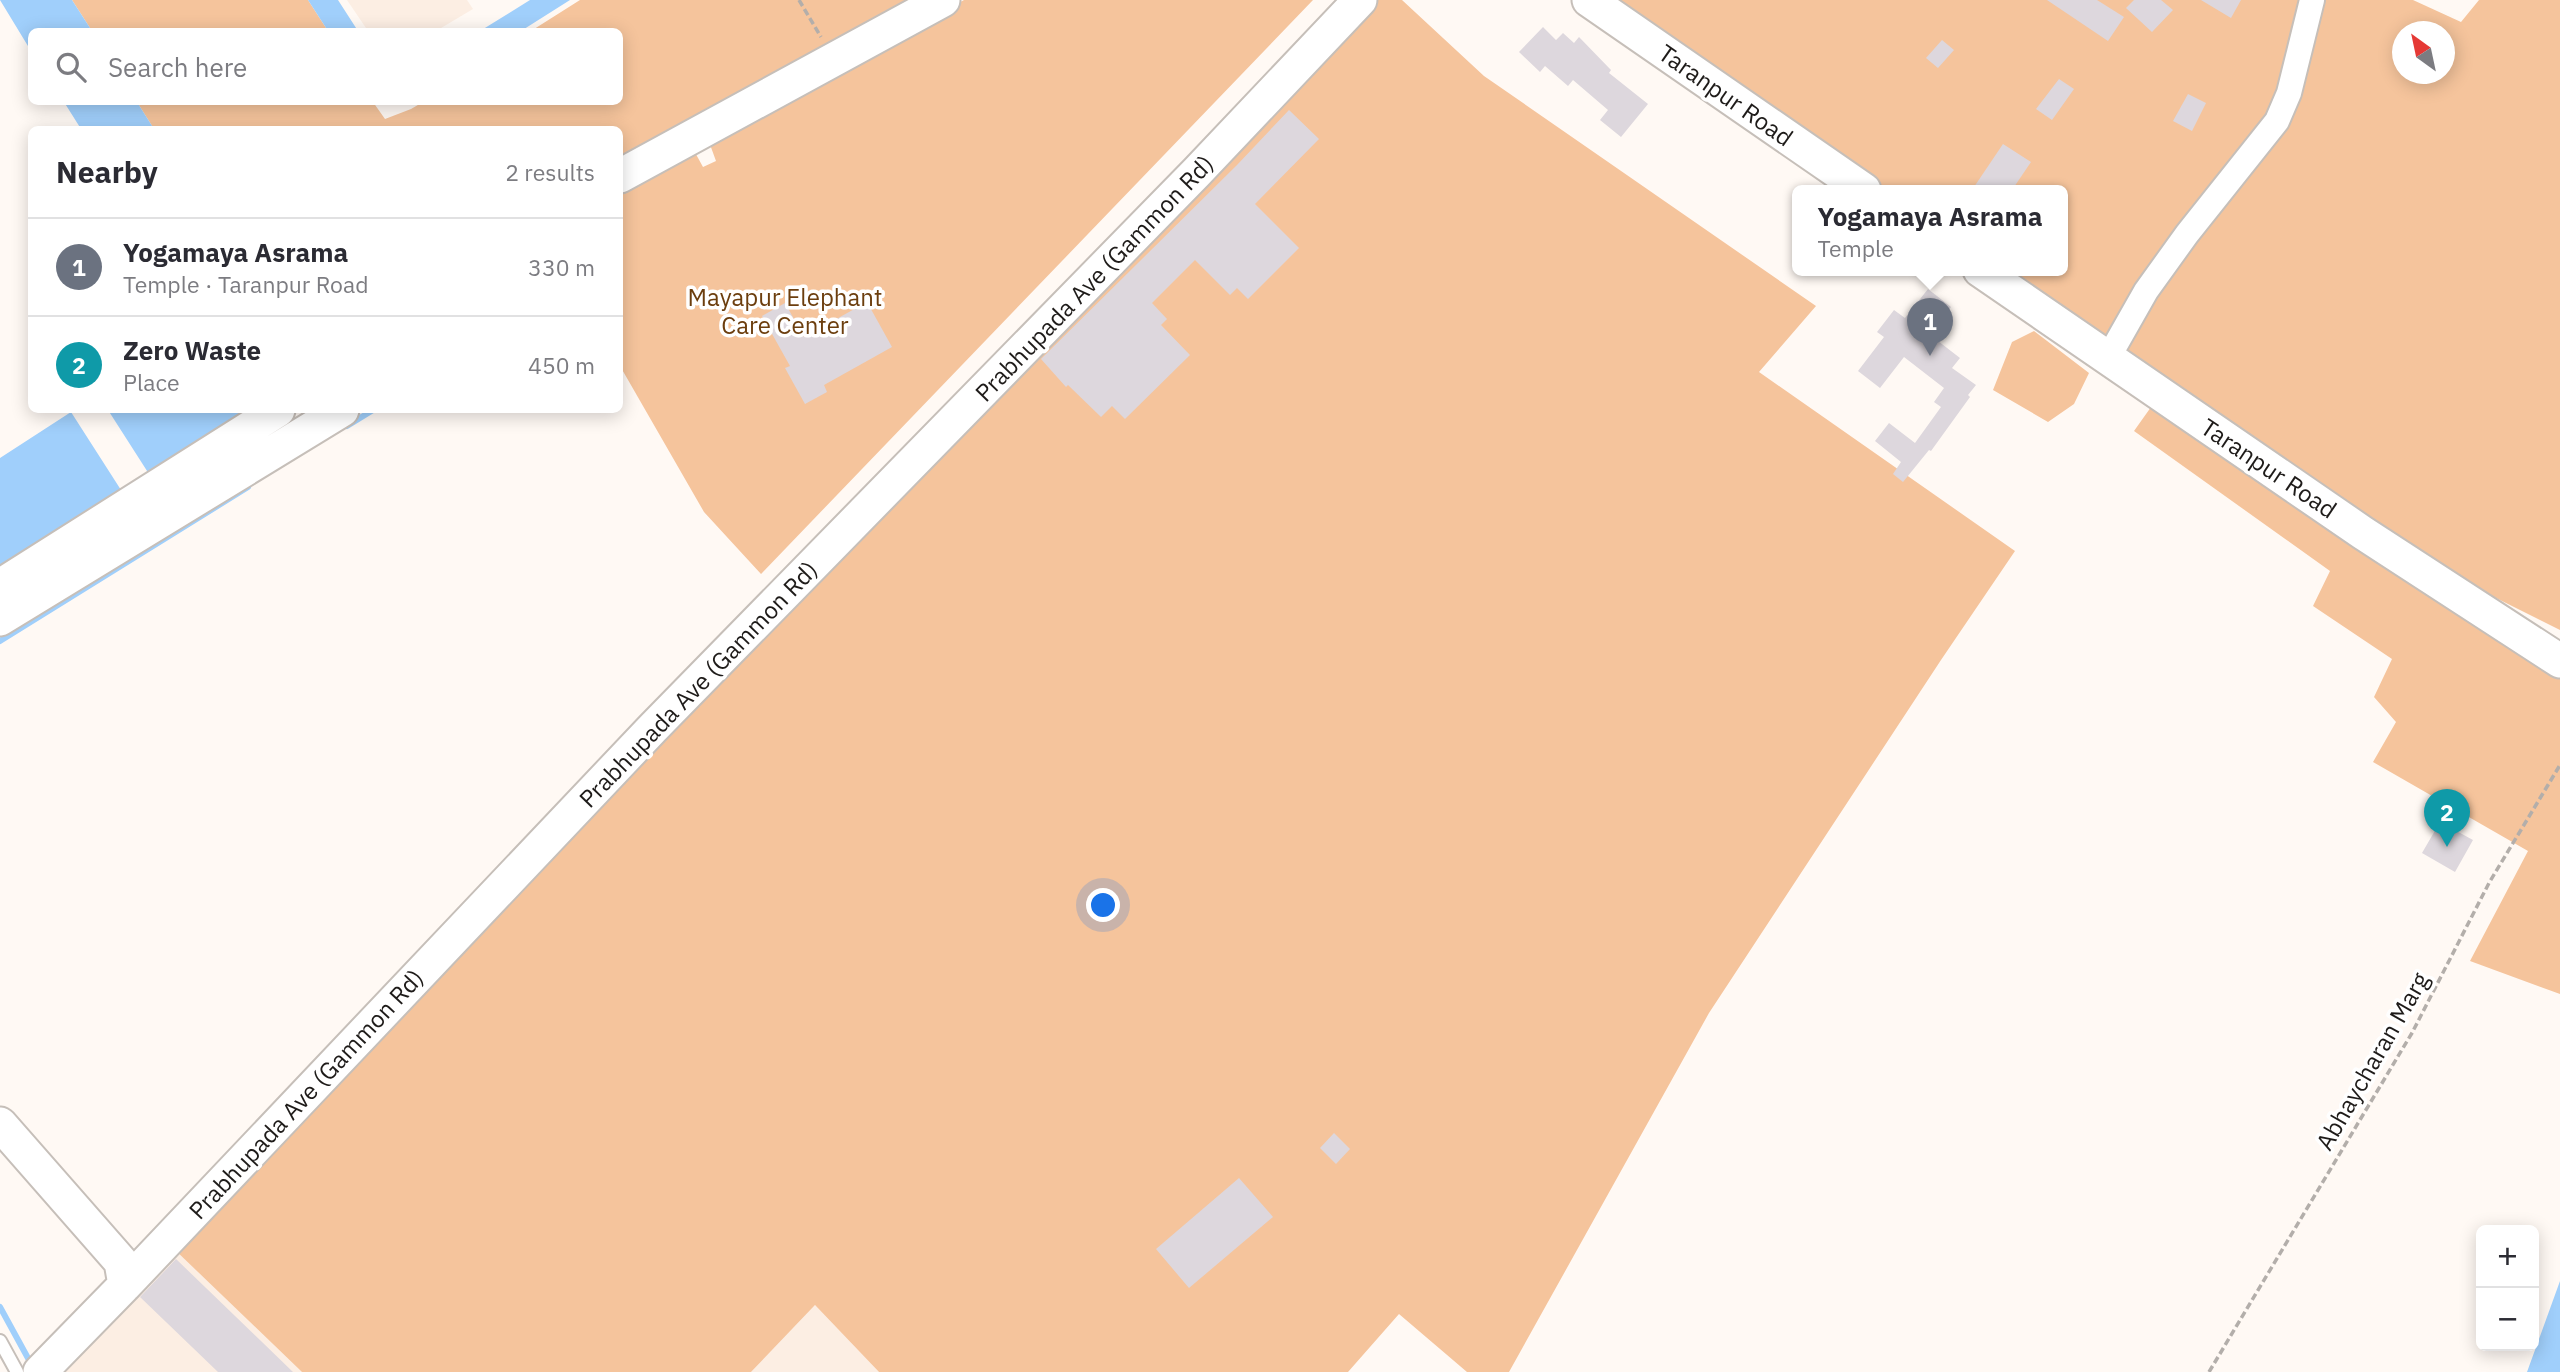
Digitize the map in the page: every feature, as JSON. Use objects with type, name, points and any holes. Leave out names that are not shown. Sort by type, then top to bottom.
[{"type":"street","points":[[623,174],[943,0]]},
{"type":"street","name":"Prabhupada Ave (Gammon Rd)","points":[[40,1372],[652,729],[1197,172],[1360,0]]},
{"type":"street","name":"Taranpur Road","points":[[1589,0],[1857,185]]},
{"type":"street","points":[[2108,358],[2154,279],[2277,121],[2289,93],[2312,0]]},
{"type":"street","name":"Taranpur Road","points":[[1989,276],[2363,533],[2560,661]]},
{"type":"street","points":[[0,586],[273,413]]},
{"type":"street","points":[[0,619],[337,413]]},
{"type":"street","points":[[0,1124],[121,1262],[125,1285]]},
{"type":"lane","points":[[0,1341],[17,1372]]},
{"type":"path","points":[[799,0],[834,60]]},
{"type":"path","name":"Abhaycharan Marg","points":[[2209,1372],[2412,1033],[2489,883],[2560,765]]},
{"type":"shaded area","points":[[347,0],[467,0],[473,9],[441,28],[366,28]]},
{"type":"shaded area","points":[[173,1248],[302,1372],[52,1372]]},
{"type":"shaded area","points":[[815,1305],[879,1372],[751,1372]]},
{"type":"green space","points":[[72,0],[308,0],[326,28],[90,28]]},
{"type":"green space","points":[[580,0],[917,0],[623,160],[623,126],[152,126],[139,105],[375,105],[385,119],[418,105],[623,105],[623,28],[536,28]]},
{"type":"green space","name":"Mayapur Elephant Care Center","points":[[964,0],[1313,0],[761,574],[704,512],[623,371],[623,183],[692,147],[703,167],[716,161],[708,139]]},
{"type":"green space","points":[[1360,0],[1402,0],[1484,76],[1816,306],[1759,372],[2015,551],[1709,1013],[1509,1372],[1467,1372],[1399,1314],[1348,1372],[879,1372],[815,1305],[751,1372],[302,1372],[173,1248]]},
{"type":"green space","points":[[1611,0],[2413,0],[2461,22],[2479,0],[2560,0],[2560,630],[2466,583],[2014,276],[2068,276],[2068,185],[1881,185]]},
{"type":"green space","points":[[2034,331],[2089,373],[2074,404],[2048,422],[1993,390],[2012,342]]},
{"type":"green space","points":[[2156,400],[2560,673],[2560,994],[2470,961],[2528,851],[2373,762],[2396,722],[2374,697],[2392,659],[2313,606],[2330,571],[2134,431]]},
{"type":"water","points":[[0,0],[72,0],[90,28],[28,28],[28,46]]},
{"type":"water","points":[[308,0],[338,0],[356,28],[326,28]]},
{"type":"water","points":[[530,0],[570,0],[526,28],[485,28]]},
{"type":"water","points":[[66,105],[139,105],[152,126],[79,126]]},
{"type":"water","points":[[72,413],[121,490],[0,567],[0,458]]},
{"type":"water","points":[[110,413],[245,413],[149,474]]},
{"type":"water","points":[[2560,1281],[2560,1372],[2527,1372],[2535,1351],[2539,1351],[2539,1339]]},
{"type":"building","points":[[2047,0],[2097,0],[2124,17],[2108,41]]},
{"type":"building","points":[[2134,0],[2161,0],[2173,10],[2152,32],[2126,8]]},
{"type":"building","points":[[2201,0],[2241,0],[2231,18]]},
{"type":"building","points":[[1543,27],[1556,40],[1563,33],[1574,43],[1579,37],[1611,70],[1609,73],[1648,104],[1621,137],[1600,120],[1608,110],[1573,80],[1568,86],[1545,66],[1540,72],[1519,52]]},
{"type":"building","points":[[1942,40],[1954,50],[1938,68],[1926,58]]},
{"type":"building","points":[[2059,79],[2074,89],[2052,120],[2036,109]]},
{"type":"building","points":[[2188,94],[2206,103],[2192,131],[2173,121]]},
{"type":"building","points":[[1289,110],[1319,139],[1255,204],[1299,248],[1248,299],[1237,288],[1230,295],[1195,260],[1152,303],[1167,319],[1161,325],[1190,355],[1125,419],[1112,406],[1101,417],[1068,385],[1066,387],[1041,359]]},
{"type":"building","points":[[2003,144],[2031,162],[2015,185],[1975,185]]},
{"type":"building","points":[[1928,289],[1951,307],[1929,334],[1960,358],[1952,368],[1976,385],[1931,451],[1929,450],[1903,482],[1893,474],[1901,462],[1875,441],[1889,423],[1915,443],[1941,407],[1934,402],[1944,388],[1904,357],[1880,388],[1858,371],[1884,337],[1877,332],[1894,310],[1905,318]]},
{"type":"building","points":[[867,302],[892,347],[824,385],[827,392],[805,404],[785,368],[790,366],[762,316],[785,303],[804,337]]},
{"type":"building","points":[[2440,822],[2473,840],[2455,872],[2422,853]]},
{"type":"building","points":[[1334,1133],[1350,1149],[1336,1164],[1320,1148]]},
{"type":"building","points":[[1239,1178],[1273,1217],[1189,1288],[1156,1249]]},
{"type":"building","points":[[176,1259],[293,1372],[218,1372],[140,1297]]},
{"type":"waterway","points":[[347,426],[368,413]]},
{"type":"waterway","points":[[0,641],[248,487]]},
{"type":"waterway","points":[[0,1307],[29,1360]]},
{"type":"place","name":"Yogamaya Asrama","points":[[1930,356]]},
{"type":"place","name":"Zero Waste","points":[[2447,847]]}]
